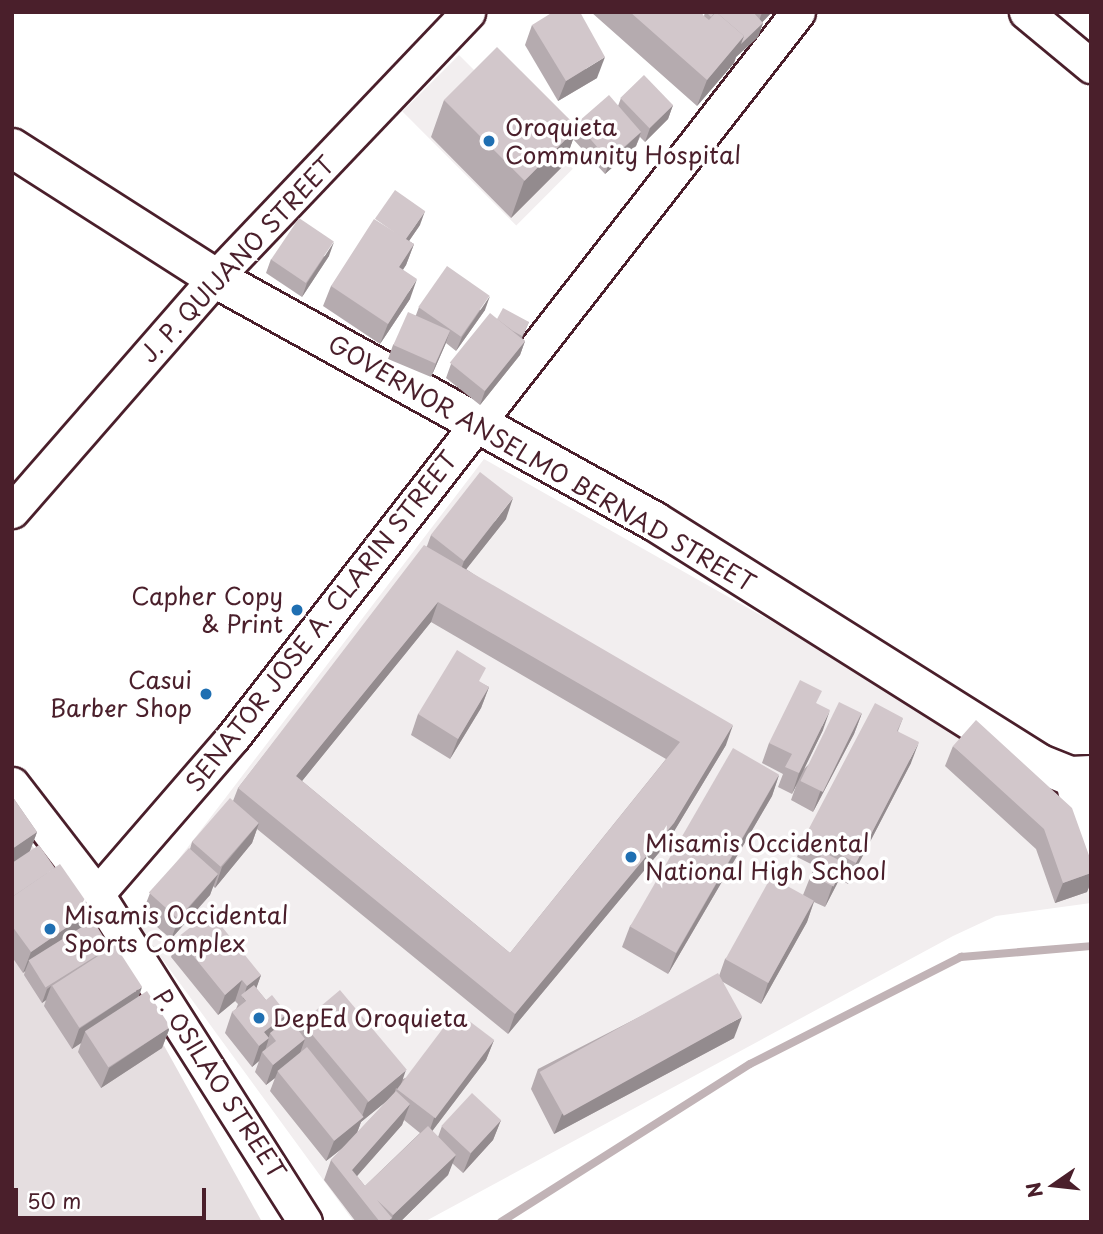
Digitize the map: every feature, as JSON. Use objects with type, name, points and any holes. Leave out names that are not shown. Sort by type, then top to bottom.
[{"type":"main road","name":"GOVERNOR ANSELMO BERNAD STREET","points":[[12,148],[215,278],[478,421],[654,522],[1038,763],[1081,776]]},
{"type":"street","name":"J. P. QUIJANO STREET","points":[[12,511],[215,278],[468,12]]},
{"type":"street","name":"SENATOR JOSE A. CLARIN STREET","points":[[97,894],[233,737],[798,12]]},
{"type":"street","points":[[1026,12],[1091,66]]},
{"type":"street","points":[[1081,776],[1091,863]]},
{"type":"street","name":"P. OSILAO STREET","points":[[12,784],[97,894],[305,1218]]},
{"type":"shaded area","name":"Oroquieta Community Hospital","points":[[459,55],[573,169],[516,225],[402,112]]},
{"type":"shaded area","name":"Misamis Occidental National High School","points":[[484,459],[991,745],[1073,829],[1091,885],[1091,903],[996,916],[953,936],[424,1222],[354,1222],[133,919]]},
{"type":"shaded area","name":"Misamis Occidental Sports Complex","points":[[12,815],[162,1042],[262,1222],[12,1222]]},
{"type":"building","points":[[553,12],[580,12],[605,57],[566,81],[532,25]]},
{"type":"building","points":[[630,12],[699,12],[709,20],[716,12],[744,36],[707,80]]},
{"type":"building","points":[[716,12],[753,12],[763,23],[741,44],[744,36]]},
{"type":"building","points":[[497,47],[578,128],[525,181],[444,100]]},
{"type":"building","points":[[644,75],[673,105],[649,128],[620,98]]},
{"type":"building","points":[[609,95],[641,132],[609,160],[577,123]]},
{"type":"building","points":[[395,190],[425,211],[405,240],[375,219]]},
{"type":"building","points":[[299,218],[334,241],[306,283],[271,259]]},
{"type":"building","points":[[374,219],[414,244],[399,267],[417,279],[388,324],[331,286]]},
{"type":"building","points":[[447,266],[490,296],[461,337],[418,307]]},
{"type":"building","points":[[503,308],[529,322],[522,336],[497,319]]},
{"type":"building","points":[[408,312],[450,331],[435,364],[393,345]]},
{"type":"building","points":[[490,313],[525,341],[485,391],[450,363]]},
{"type":"building","points":[[480,472],[513,498],[464,561],[431,535]]},
{"type":"building","points":[[424,545],[733,725],[674,823],[515,1014],[238,788]],"holes":[[[438,602],[680,742],[510,953],[296,776]]]},
{"type":"building","points":[[457,650],[486,668],[479,681],[489,687],[458,739],[418,714]]},
{"type":"building","points":[[800,680],[822,691],[816,703],[830,710],[799,773],[785,767],[792,754],[769,743]]},
{"type":"building","points":[[839,702],[861,713],[823,792],[800,781]]},
{"type":"building","points":[[875,703],[903,718],[897,731],[919,742],[856,863],[805,836]]},
{"type":"building","points":[[976,720],[1072,808],[1091,861],[1091,873],[1063,883],[1044,829],[953,746]]},
{"type":"building","points":[[733,748],[779,774],[676,953],[630,926]]},
{"type":"building","points":[[12,796],[37,832],[12,849]]},
{"type":"building","points":[[230,798],[259,823],[221,867],[192,842]]},
{"type":"building","points":[[39,845],[55,868],[12,897],[12,863]]},
{"type":"building","points":[[189,848],[218,874],[178,919],[149,893]]},
{"type":"building","points":[[823,852],[845,863],[833,887],[811,875]]},
{"type":"building","points":[[60,864],[92,910],[31,952],[12,926],[12,897]]},
{"type":"building","points":[[771,877],[814,901],[768,983],[725,959]]},
{"type":"building","points":[[210,912],[261,975],[247,986],[242,980],[225,995],[178,937]]},
{"type":"building","points":[[93,920],[110,947],[46,987],[29,960]]},
{"type":"building","points":[[115,945],[142,987],[79,1028],[52,986]]},
{"type":"building","points":[[718,973],[742,1017],[564,1116],[540,1072]]},
{"type":"building","points":[[254,985],[266,1000],[272,995],[287,1014],[264,1032],[269,1038],[259,1046],[232,1012],[246,1001],[241,995]]},
{"type":"building","points":[[340,990],[407,1070],[369,1102],[302,1022]]},
{"type":"building","points":[[147,991],[170,1027],[108,1067],[85,1031]]},
{"type":"building","points":[[456,1011],[494,1040],[435,1118],[397,1089]]},
{"type":"building","points":[[289,1018],[305,1039],[273,1065],[262,1052],[276,1041],[270,1033]]},
{"type":"building","points":[[307,1047],[364,1117],[334,1141],[277,1071]]},
{"type":"building","points":[[396,1091],[410,1104],[352,1170],[365,1186],[428,1126],[456,1155],[393,1215],[377,1200],[392,1218],[387,1222],[380,1222],[331,1160]]},
{"type":"building","points":[[472,1093],[501,1120],[471,1153],[441,1126]]},
{"type":"waterway","points":[[501,1222],[750,1064],[961,957],[1091,946]]},
{"type":"place","name":"Oroquieta Community Hospital","points":[[489,141]]},
{"type":"place","name":"Capher Copy & Print","points":[[297,610]]},
{"type":"place","name":"Casui Barber Shop","points":[[206,694]]},
{"type":"place","name":"Misamis Occidental National High School","points":[[631,857]]},
{"type":"place","name":"Misamis Occidental Sports Complex","points":[[50,929]]},
{"type":"place","name":"DepEd Oroquieta","points":[[259,1018]]}]
